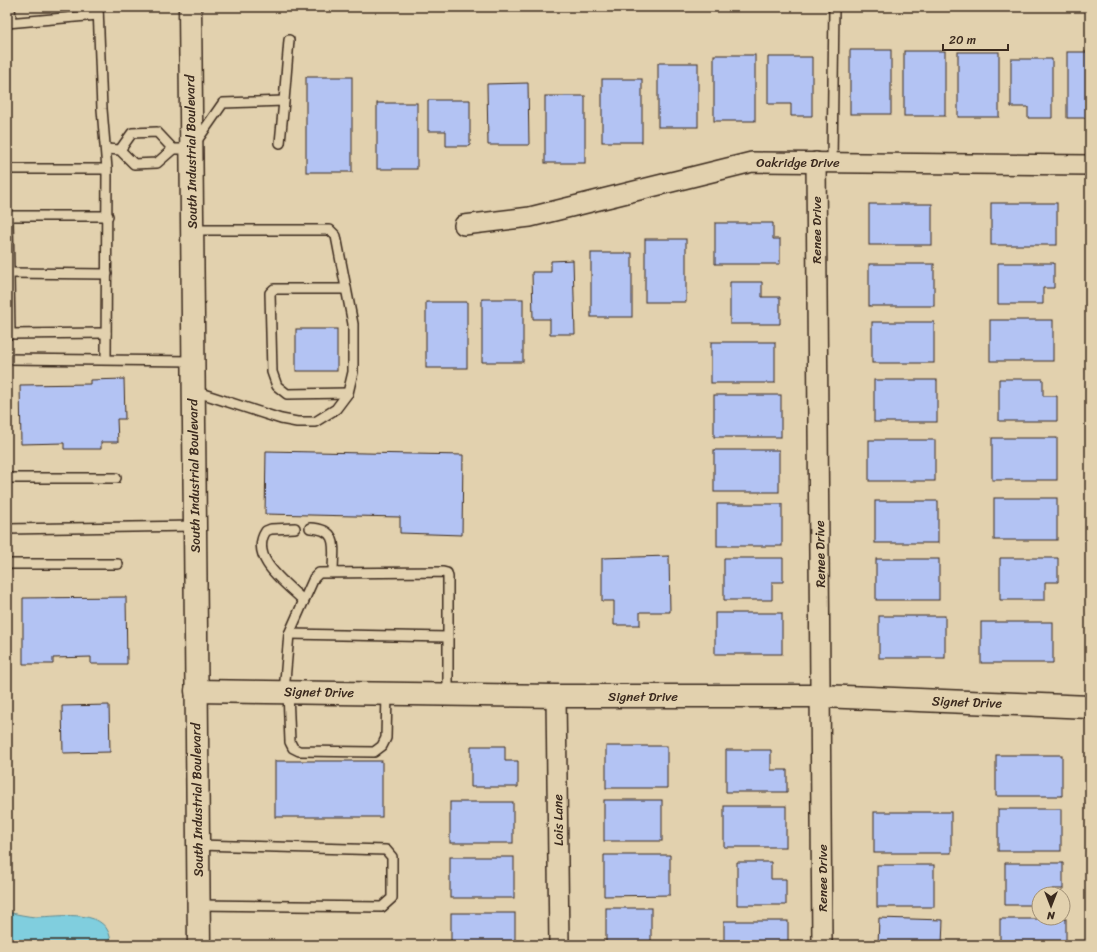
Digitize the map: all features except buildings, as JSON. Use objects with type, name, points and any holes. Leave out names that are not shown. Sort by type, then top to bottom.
[{"type":"main road","name":"South Industrial Boulevard","points":[[190,7],[182,149],[192,230],[199,945]]},
{"type":"main road","name":"Signet Drive","points":[[196,690],[556,696],[821,696],[1090,707]]},
{"type":"street","name":"Oakridge Drive","points":[[464,225],[530,218],[752,162],[1090,165]]},
{"type":"street","name":"Renee Drive","points":[[822,945],[821,696],[824,162]]},
{"type":"street","name":"Lois Lane","points":[[556,696],[559,945]]},
{"type":"lane","points":[[10,7],[9,22],[98,11],[102,108],[107,169],[108,216],[106,359]]},
{"type":"lane","points":[[824,162],[834,7]]},
{"type":"lane","points":[[280,143],[289,40]]},
{"type":"lane","points":[[106,149],[120,150],[134,164],[157,163],[182,149],[223,103],[284,101]]},
{"type":"lane","points":[[120,150],[132,133],[157,132],[182,149]]},
{"type":"lane","points":[[7,169],[107,169]]},
{"type":"lane","points":[[106,333],[10,334],[8,216],[108,216]]},
{"type":"lane","points":[[192,230],[330,230],[336,236],[353,324],[353,372],[348,393],[336,409],[315,422],[297,422],[281,419],[193,390]]},
{"type":"lane","points":[[8,273],[107,274]]},
{"type":"lane","points":[[346,289],[274,289],[270,293],[272,372],[277,386],[288,394],[348,393]]},
{"type":"lane","points":[[7,359],[193,361]]},
{"type":"lane","points":[[7,478],[116,478]]},
{"type":"lane","points":[[7,529],[195,526]]},
{"type":"lane","points":[[295,528],[271,529],[266,531],[261,543],[262,552],[266,563],[304,601]]},
{"type":"lane","points":[[310,528],[327,530],[331,534],[333,541],[333,572]]},
{"type":"lane","points":[[7,564],[118,564]]},
{"type":"lane","points":[[387,693],[386,738],[382,746],[374,752],[299,751],[293,748],[290,742],[286,692],[289,634],[314,578],[319,573],[447,573],[448,694]]},
{"type":"lane","points":[[289,634],[448,637]]},
{"type":"lane","points":[[198,846],[386,850],[392,857],[392,898],[382,907],[198,906]]},
{"type":"water","points":[[7,912],[35,917],[83,916],[94,919],[103,924],[109,933],[111,945],[7,945]]}]
